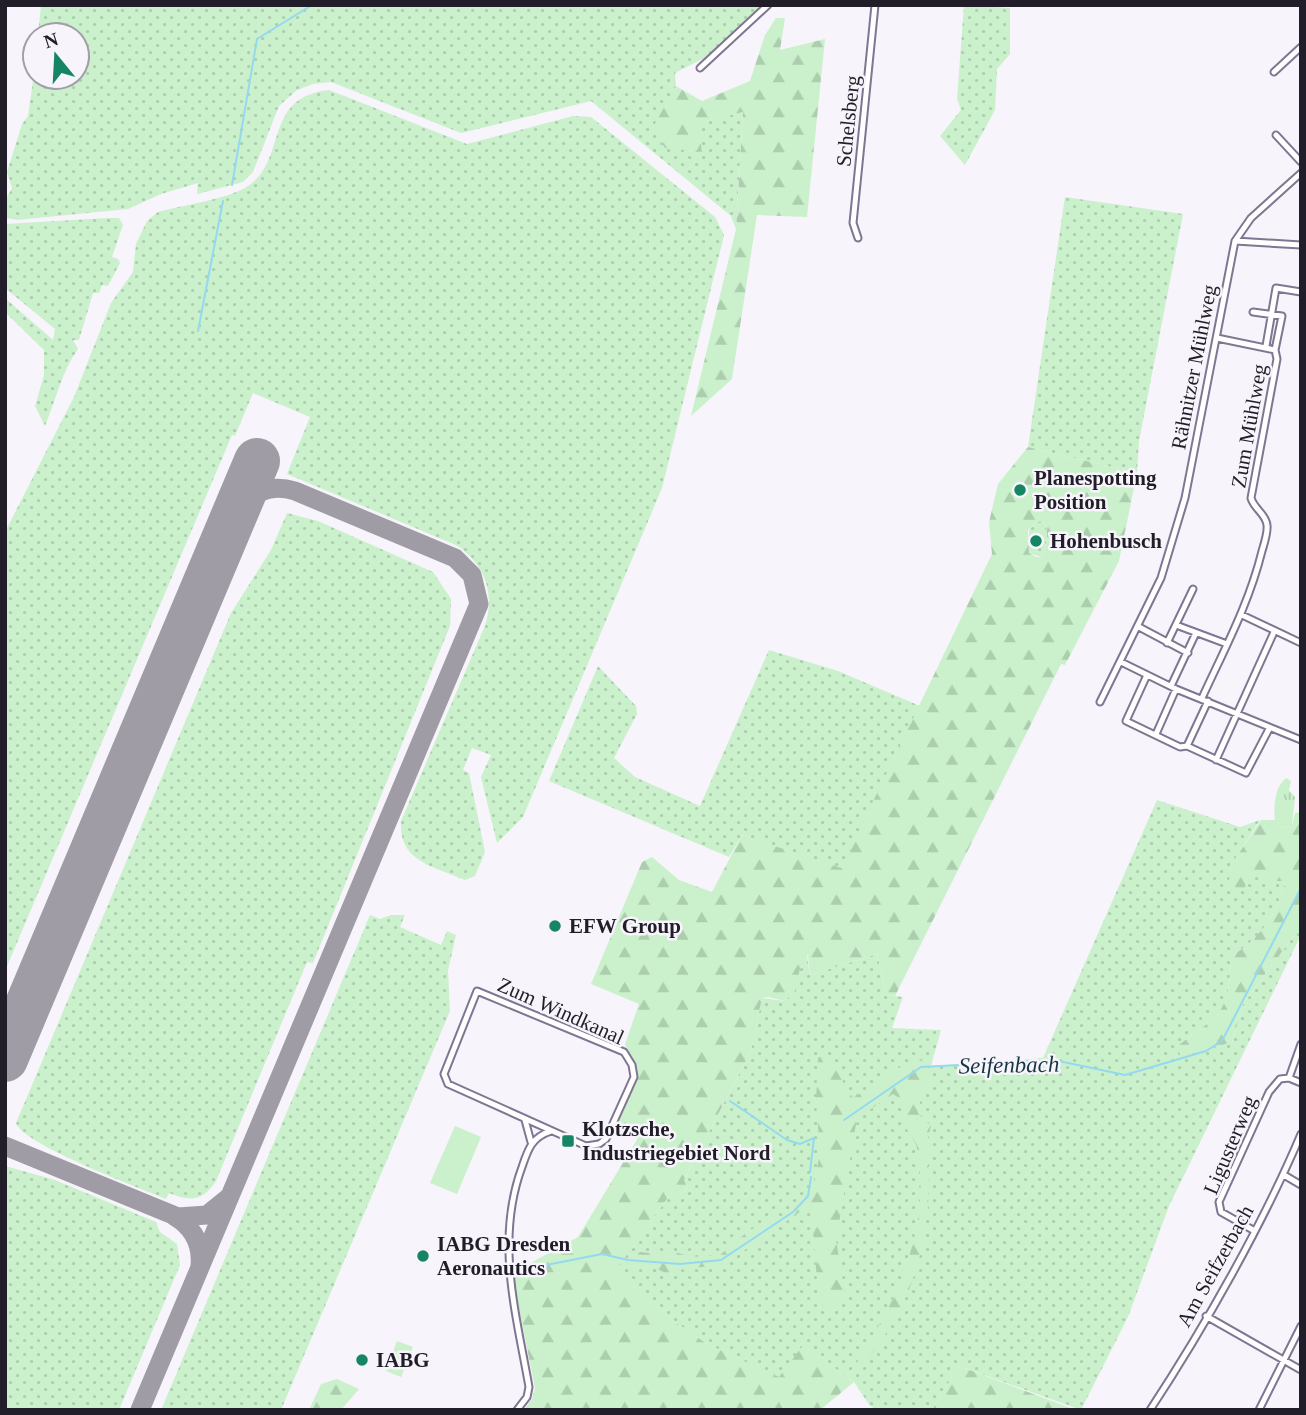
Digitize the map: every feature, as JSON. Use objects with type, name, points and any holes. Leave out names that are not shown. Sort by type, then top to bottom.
[{"type":"street","points":[[700,68],[768,5]]},
{"type":"street","name":"Schelsberg","points":[[858,238],[853,223],[875,5]]},
{"type":"street","points":[[1274,72],[1301,47]]},
{"type":"street","points":[[1276,135],[1301,162]]},
{"type":"street","name":"Rähnitzer Mühlweg","points":[[1100,702],[1161,578],[1185,498],[1235,241],[1251,218],[1301,173]]},
{"type":"street","points":[[1235,241],[1301,245]]},
{"type":"street","name":"Zum Mühlweg","points":[[1266,346],[1276,288],[1301,292]]},
{"type":"street","points":[[1253,312],[1272,315]]},
{"type":"street","name":"Zum Mühlweg","points":[[1187,746],[1227,644],[1242,615],[1256,575],[1268,526],[1264,517],[1254,508],[1251,498],[1277,359],[1275,351],[1282,316],[1272,315]]},
{"type":"street","name":"Zum Mühlweg","points":[[1217,338],[1266,346],[1275,351]]},
{"type":"street","points":[[1167,643],[1193,589]]},
{"type":"street","points":[[1242,615],[1301,643]]},
{"type":"street","points":[[1175,625],[1195,635]]},
{"type":"street","points":[[1139,627],[1188,653]]},
{"type":"street","points":[[1156,734],[1195,635],[1201,632],[1227,644]]},
{"type":"street","points":[[1216,760],[1274,632]]},
{"type":"street","points":[[1121,662],[1269,729],[1301,740]]},
{"type":"street","points":[[1147,675],[1126,721],[1180,747],[1187,746],[1246,773],[1269,729]]},
{"type":"street","name":"Zum Windkanal","points":[[477,991],[624,1052],[632,1065],[634,1077],[606,1139],[599,1144],[586,1146],[525,1120],[459,1092],[448,1084],[444,1074],[477,991]]},
{"type":"street","points":[[1301,1044],[1289,1078],[1301,1083]]},
{"type":"street","name":"Ligusterweg","points":[[1254,1230],[1221,1212],[1219,1202],[1269,1093],[1280,1079],[1289,1078]]},
{"type":"street","points":[[517,1410],[527,1397],[529,1387],[511,1290],[508,1249],[513,1199],[531,1142],[525,1120]]},
{"type":"street","points":[[531,1142],[551,1131]]},
{"type":"street","name":"Am Seifzerbach","points":[[1150,1410],[1254,1230],[1284,1175],[1301,1134]]},
{"type":"street","points":[[1284,1175],[1301,1185]]},
{"type":"street","points":[[1206,1317],[1301,1370]]},
{"type":"street","points":[[1259,1410],[1301,1326]]},
{"type":"green space","points":[[41,5],[765,5],[710,55],[675,73],[676,86],[653,129],[702,152],[697,123],[743,112],[736,229],[731,216],[591,101],[461,133],[331,82],[313,84],[297,90],[279,106],[253,172],[243,182],[197,194],[198,183],[161,194],[128,209],[17,220],[6,218],[5,201],[12,188],[7,172],[22,124],[28,116],[32,91],[91,91],[91,21],[39,21]]},
{"type":"green space","points":[[964,5],[1010,8],[1010,54],[997,69],[995,110],[965,165],[940,136],[961,110],[957,99]]},
{"type":"green space","points":[[776,18],[785,18],[780,50],[825,39],[807,217],[757,215],[732,379],[691,416],[736,229],[743,112],[698,123],[702,152],[665,148],[652,129],[676,86],[702,101],[750,81],[765,35]]},
{"type":"green space","points":[[329,90],[467,144],[573,116],[591,117],[715,217],[724,235],[662,488],[523,817],[497,843],[481,777],[491,755],[472,748],[463,770],[469,773],[485,852],[475,876],[465,880],[430,866],[412,854],[405,846],[401,821],[484,628],[489,604],[482,572],[458,546],[287,474],[310,417],[253,393],[235,436],[232,435],[5,971],[5,532],[74,397],[111,303],[133,272],[136,244],[147,221],[158,212],[220,198],[251,184],[262,172],[285,115],[294,104],[308,95]]},
{"type":"green space","points":[[1065,197],[1183,214],[1139,441],[1137,473],[1028,447]]},
{"type":"green space","points":[[119,218],[123,225],[112,257],[120,263],[108,286],[102,285],[99,293],[93,293],[79,340],[73,340],[78,349],[63,376],[45,426],[35,406],[44,375],[44,350],[5,312],[5,298],[53,340],[55,329],[5,288],[5,224]]},
{"type":"green space","points":[[1028,447],[1137,473],[1119,561],[1065,665],[1061,664],[895,996],[887,995],[877,954],[810,975],[808,955],[803,955],[795,991],[785,1001],[762,998],[751,1051],[684,1180],[687,1187],[683,1194],[669,1196],[616,1270],[665,1315],[707,1344],[779,1377],[803,1345],[854,1382],[820,1410],[524,1410],[532,1399],[535,1388],[512,1273],[578,1237],[638,1138],[617,1126],[637,1078],[625,1044],[639,1004],[591,984],[642,862],[652,857],[679,880],[712,892],[742,835],[841,868],[992,554],[989,522],[998,484]],"holes":[[[1043,521],[1045,548],[1041,557],[1036,557],[1029,553],[1028,530],[1036,522]]]},
{"type":"green space","points":[[287,513],[318,521],[433,572],[451,599],[450,626],[313,963],[307,962],[216,1181],[206,1193],[196,1198],[183,1198],[169,1193],[166,1199],[60,1154],[39,1143],[16,1123],[231,613],[271,550]]},
{"type":"green space","points":[[1043,521],[1047,539],[1041,557],[1029,553],[1029,530],[1036,522]]},
{"type":"green space","points":[[769,650],[838,671],[920,706],[841,869],[742,835],[729,857],[549,781],[598,666],[636,706],[637,714],[614,758],[635,777],[700,806]]},
{"type":"green space","points":[[1286,778],[1291,781],[1289,790],[1295,797],[1292,826],[1283,828],[1275,820],[1275,803],[1279,787]]},
{"type":"green space","points":[[1157,800],[1240,827],[1260,820],[1235,859],[1258,876],[1285,881],[1273,914],[1259,934],[1231,956],[1228,990],[1221,1010],[1205,1026],[1178,1045],[1232,1042],[1243,1004],[1301,926],[1301,935],[1169,1206],[1128,1317],[1081,1410],[959,1366],[932,1410],[877,1410],[870,1406],[854,1382],[804,1346],[779,1378],[707,1344],[665,1315],[615,1270],[670,1195],[683,1194],[687,1188],[684,1180],[751,1051],[762,998],[785,1001],[803,954],[807,955],[810,975],[877,954],[887,995],[903,997],[892,1028],[941,1030],[931,1066],[1043,1058]]},
{"type":"green space","points":[[1301,812],[1301,926],[1243,1004],[1232,1042],[1181,1057],[1177,1046],[1220,1010],[1228,990],[1231,956],[1250,943],[1266,925],[1278,903],[1285,881],[1269,881],[1250,874],[1244,890],[1226,890],[1235,859],[1261,820],[1275,820],[1283,828],[1292,826],[1295,813]]},
{"type":"green space","points":[[370,915],[380,919],[391,915],[405,915],[400,927],[441,945],[447,931],[456,935],[448,971],[450,1011],[281,1410],[161,1410]]},
{"type":"green space","points":[[826,1054],[832,1058],[835,1069],[853,1098],[908,1062],[920,1060],[928,1067],[936,1084],[923,1089],[918,1113],[931,1126],[928,1137],[935,1156],[928,1160],[928,1200],[919,1261],[896,1317],[861,1371],[856,1364],[885,1314],[908,1262],[920,1206],[917,1148],[907,1130],[899,1098],[893,1094],[865,1113],[856,1124],[836,1240],[846,1299],[841,1307],[829,1310],[823,1307],[817,1280],[811,1207],[807,1207],[723,1265],[683,1269],[672,1276],[655,1268],[631,1266],[629,1258],[632,1251],[649,1253],[668,1250],[692,1257],[720,1255],[772,1216],[782,1216],[801,1201],[815,1180],[820,1152],[816,1101],[818,1058]]},
{"type":"green space","points":[[455,1126],[481,1137],[457,1194],[430,1183]]},
{"type":"green space","points":[[5,1166],[55,1180],[156,1222],[160,1232],[177,1244],[180,1265],[119,1410],[5,1410]]},
{"type":"green space","points":[[397,1341],[413,1347],[401,1377],[386,1371]]},
{"type":"green space","points":[[959,1366],[1076,1410],[932,1410]]},
{"type":"green space","points":[[337,1379],[359,1389],[341,1410],[309,1410],[321,1384]]},
{"type":"waterway","points":[[232,185],[257,39],[312,5]]},
{"type":"waterway","points":[[198,331],[223,201]]},
{"type":"waterway","name":"Seifenbach","points":[[844,1120],[921,1067],[1054,1060],[1125,1075],[1206,1051],[1222,1041],[1301,888]]},
{"type":"waterway","points":[[730,1101],[787,1140],[800,1144],[814,1138],[810,1172]]},
{"type":"waterway","name":"Seifenbach","points":[[541,1266],[602,1254],[628,1260],[680,1264],[721,1260],[793,1212],[808,1196],[811,1177]]},
{"type":"taxiway","points":[[140,1410],[479,604],[472,575],[455,558],[295,491],[277,488],[261,492],[247,500],[235,514]]},
{"type":"taxiway","points":[[5,1146],[178,1217],[207,1215],[228,1198]]},
{"type":"taxiway","points":[[174,1216],[186,1225],[195,1237],[200,1266]]},
{"type":"runway","points":[[5,1059],[257,461]]},
{"type":"place","name":"Planespotting Position","points":[[1020,490]]},
{"type":"place","name":"Hohenbusch","points":[[1036,541]]},
{"type":"place","name":"EFW Group","points":[[555,926]]},
{"type":"place","name":"Klotzsche, Industriegebiet Nord","points":[[568,1141]]},
{"type":"place","name":"IABG Dresden Aeronautics","points":[[423,1256]]},
{"type":"place","name":"IABG","points":[[362,1360]]}]
